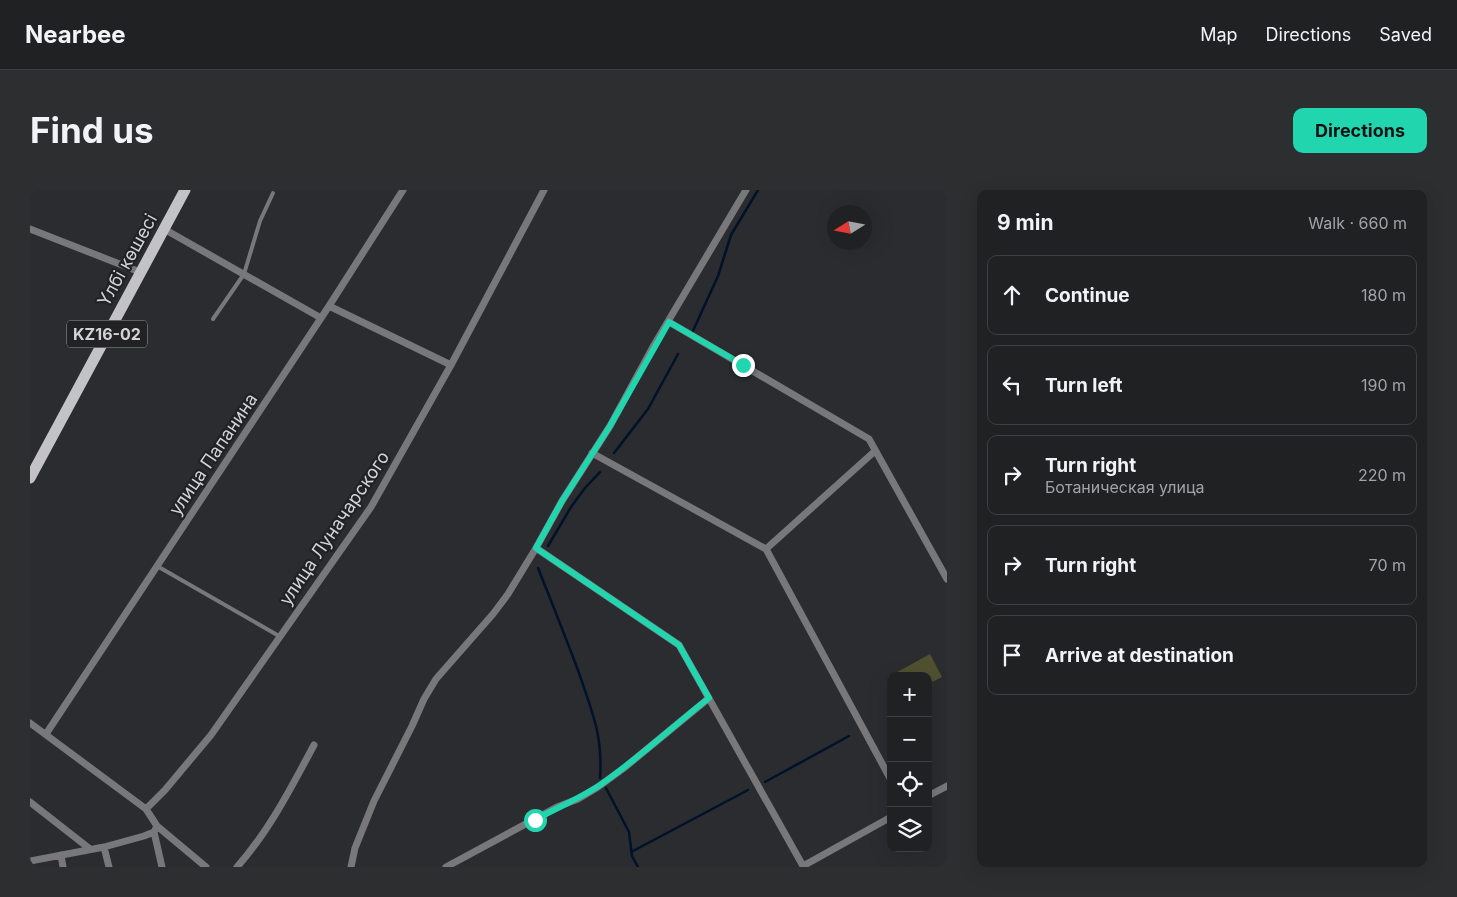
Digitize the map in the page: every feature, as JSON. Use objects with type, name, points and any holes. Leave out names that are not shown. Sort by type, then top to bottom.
[{"type":"main road","name":"Үлбі көшесі","points":[[30,478],[185,190]]},
{"type":"street","name":"улица Папанина","points":[[46,734],[322,318],[403,190]]},
{"type":"street","name":"улица Луначарского","points":[[146,809],[165,790],[211,734],[371,507],[451,365],[544,190]]},
{"type":"street","points":[[351,867],[355,848],[374,801],[424,698],[436,679],[498,607],[536,548],[562,501],[610,426],[746,190]]},
{"type":"street","points":[[30,229],[140,272]]},
{"type":"street","points":[[164,229],[322,318]]},
{"type":"street","points":[[329,306],[451,365]]},
{"type":"street","points":[[669,322],[869,439],[947,579]]},
{"type":"street","points":[[766,549],[875,451]]},
{"type":"street","points":[[592,452],[766,549],[887,773]]},
{"type":"street","points":[[536,548],[679,645],[803,866],[887,819]]},
{"type":"street","points":[[446,867],[598,787],[709,698]]},
{"type":"street","points":[[30,723],[146,809],[155,829],[162,867]]},
{"type":"street","points":[[236,867],[266,830],[280,809],[314,745]]},
{"type":"street","points":[[932,794],[947,786]]},
{"type":"street","points":[[30,802],[90,849]]},
{"type":"street","points":[[30,861],[104,847],[144,836],[155,829]]},
{"type":"street","points":[[155,829],[206,867]]},
{"type":"street","points":[[104,847],[110,867]]},
{"type":"street","points":[[61,855],[64,867]]},
{"type":"lane","points":[[213,319],[244,274],[260,221],[273,193]]},
{"type":"lane","points":[[157,566],[279,636]]},
{"type":"green space","points":[[930,654],[942,677],[932,682],[932,672],[897,672]]},
{"type":"waterway","points":[[692,333],[718,276],[731,235],[758,190]]},
{"type":"waterway","points":[[614,453],[648,409],[678,354]]},
{"type":"waterway","points":[[548,546],[571,507],[600,472]]},
{"type":"waterway","points":[[538,568],[574,660],[596,724],[600,749],[600,778]]},
{"type":"waterway","points":[[765,782],[849,736]]},
{"type":"waterway","points":[[606,788],[629,832],[632,856],[638,867]]},
{"type":"waterway","points":[[633,851],[748,790]]},
{"type":"route","points":[[535,820],[598,787],[709,698],[679,645],[536,548],[562,501],[610,426],[654,345],[669,322],[743,365]]}]
